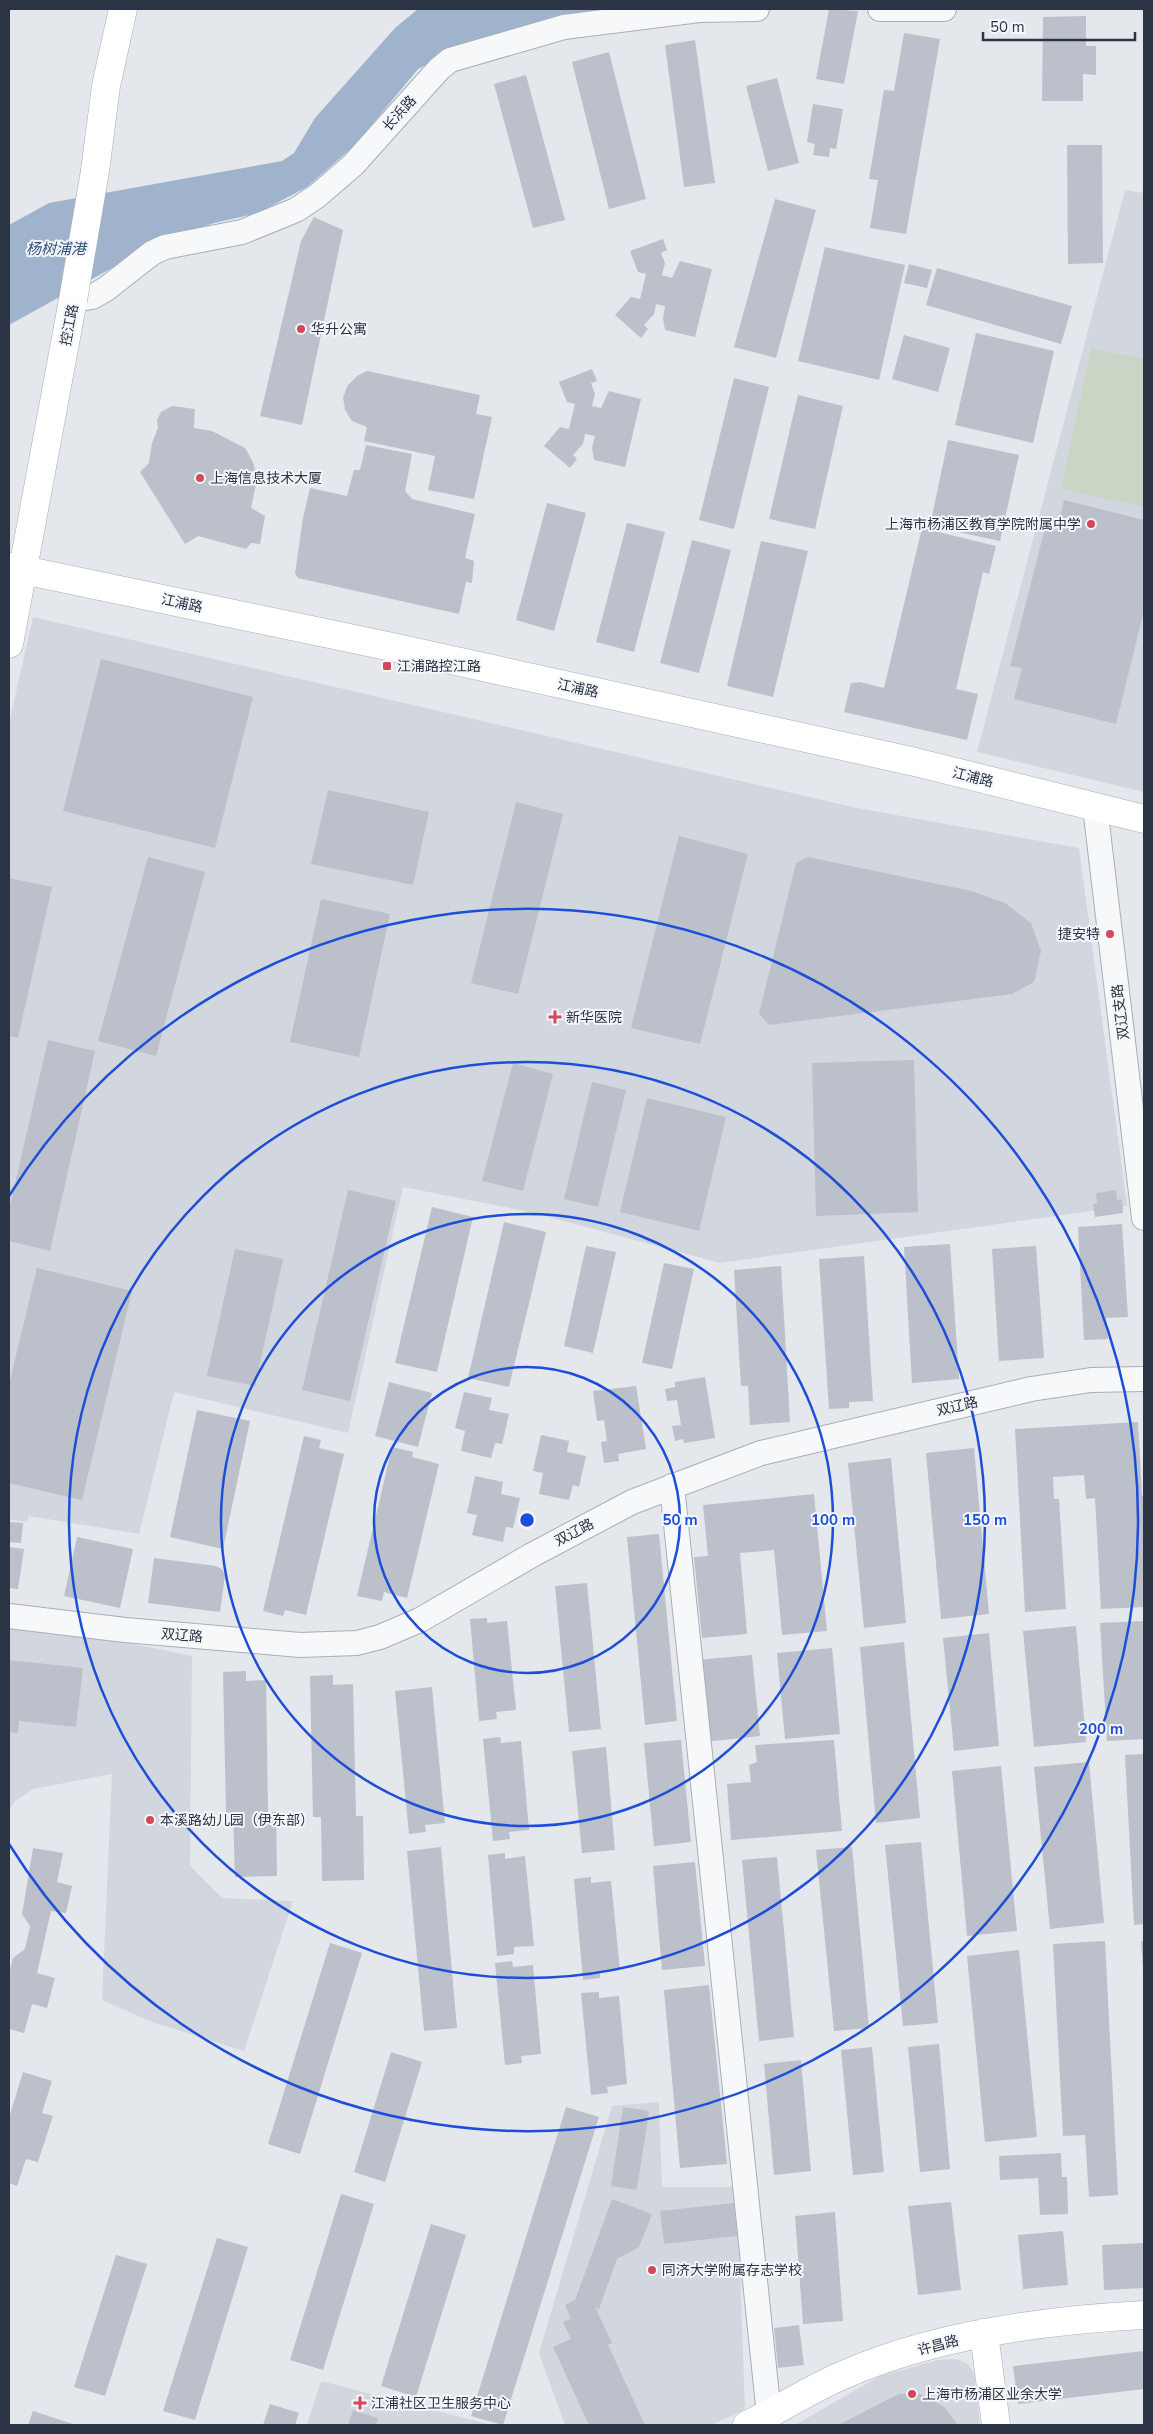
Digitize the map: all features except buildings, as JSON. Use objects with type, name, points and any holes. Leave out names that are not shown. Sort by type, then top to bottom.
[{"type":"main road","name":"控江路","points":[[9,642],[15,568],[73,300],[95,171],[106,86],[123,9]]},
{"type":"main road","name":"江浦路","points":[[15,568],[401,649],[896,758],[1144,819]]},
{"type":"main road","name":"许昌路","points":[[758,2420],[848,2372],[914,2351],[984,2333],[1089,2318],[1144,2315]]},
{"type":"main road","points":[[984,2333],[996,2425]]},
{"type":"street","name":"长浜路","points":[[73,300],[92,297],[106,289],[152,253],[165,247],[242,232],[296,210],[310,201],[353,165],[439,69],[450,60],[564,27],[699,10],[757,9]]},
{"type":"street","points":[[880,9],[944,9]]},
{"type":"street","name":"双辽支路","points":[[1095,807],[1144,1218]]},
{"type":"street","name":"双辽路","points":[[9,1616],[125,1630],[300,1645],[356,1643],[380,1637],[420,1620],[582,1528],[632,1502],[761,1453],[1031,1389],[1091,1380],[1144,1379]]},
{"type":"street","points":[[672,1486],[758,2420]]},
{"type":"shaded area","name":"上海市杨浦区教育学院附属中学","points":[[1125,190],[1144,193],[1144,792],[977,752]]},
{"type":"shaded area","name":"新华医院","points":[[33,617],[857,808],[1079,848],[1127,1206],[720,1263],[530,1212],[403,1187],[348,1433],[174,1392],[139,1534],[29,1516],[27,1522],[9,1519],[9,724]]},
{"type":"shaded area","name":"本溪路幼儿园（伊东部）","points":[[9,1629],[119,1641],[192,1656],[190,1866],[222,1898],[293,1901],[244,2051],[152,2022],[102,2000],[112,1774],[33,1789],[15,1801],[9,1810]]},
{"type":"shaded area","name":"同济大学附属存志学校","points":[[659,2102],[662,2187],[737,2187],[745,2410],[711,2425],[565,2425],[539,2353],[612,2106]]},
{"type":"shaded area","name":"上海市杨浦区业余大学","points":[[957,2359],[968,2364],[974,2373],[980,2425],[795,2425],[880,2376],[938,2360]]},
{"type":"shaded area","name":"江浦社区卫生服务中心","points":[[321,2381],[491,2425],[307,2425]]},
{"type":"green space","points":[[1091,348],[1144,359],[1144,507],[1061,489]]},
{"type":"water","name":"杨树浦港","points":[[418,9],[622,9],[444,55],[418,69],[355,145],[307,187],[258,213],[214,223],[157,243],[9,325],[9,225],[49,203],[282,161],[294,153],[315,118],[395,28]]},
{"type":"place","name":"华升公寓","points":[[301,329]]},
{"type":"place","name":"上海信息技术大厦","points":[[200,478]]},
{"type":"place","name":"上海市杨浦区教育学院附属中学","points":[[1091,524]]},
{"type":"place","name":"江浦路控江路","points":[[387,666]]},
{"type":"place","name":"捷安特","points":[[1110,934]]},
{"type":"place","name":"新华医院","points":[[555,1017]]},
{"type":"place","name":"本溪路幼儿园（伊东部）","points":[[150,1820]]},
{"type":"place","name":"同济大学附属存志学校","points":[[652,2270]]},
{"type":"place","name":"上海市杨浦区业余大学","points":[[912,2394]]},
{"type":"place","name":"江浦社区卫生服务中心","points":[[360,2403]]}]
